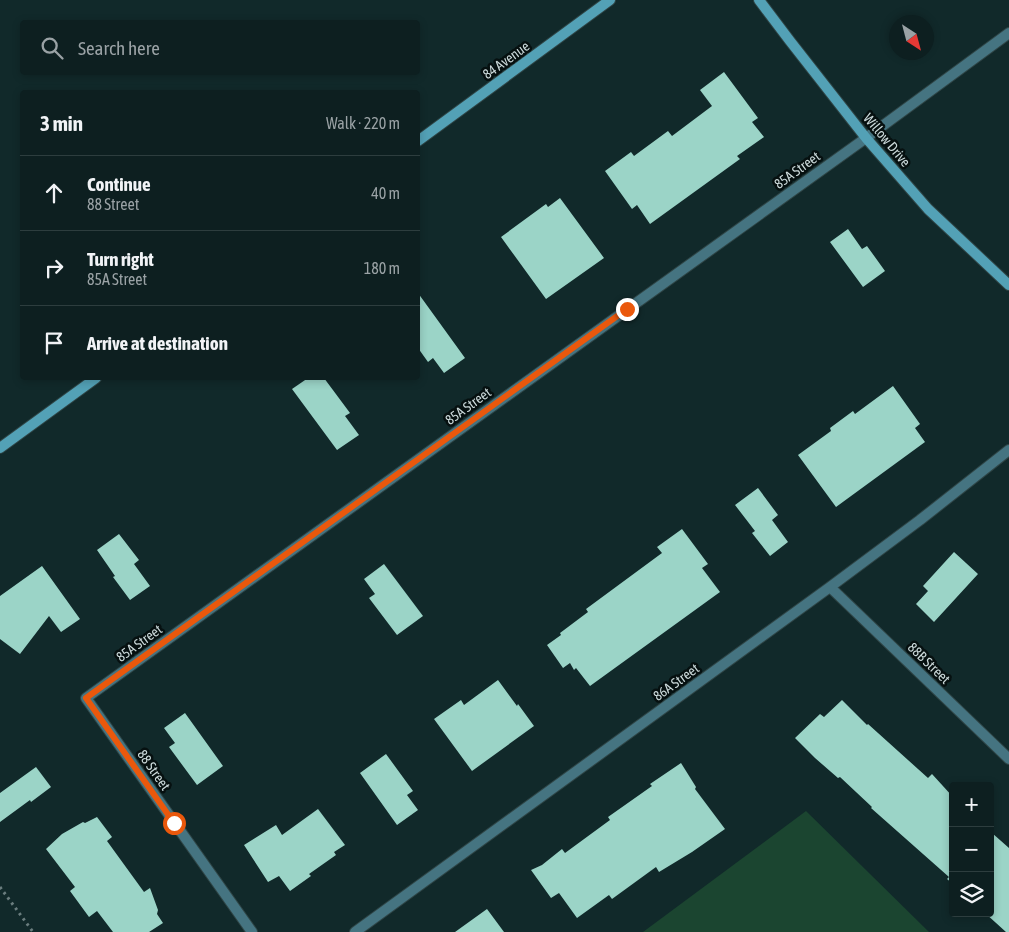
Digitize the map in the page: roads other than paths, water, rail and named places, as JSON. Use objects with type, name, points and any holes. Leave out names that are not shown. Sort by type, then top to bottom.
[{"type":"street","name":"84 Avenue","points":[[420,141],[610,0]]},
{"type":"street","name":"Willow Drive","points":[[759,0],[866,138],[928,209],[1009,285]]},
{"type":"street","name":"85A Street","points":[[86,698],[866,138],[1009,33]]},
{"type":"street","points":[[0,448],[93,380]]},
{"type":"street","name":"86A Street","points":[[355,932],[830,587],[1009,450]]},
{"type":"street","name":"88B Street","points":[[830,587],[1009,759]]},
{"type":"street","name":"88 Street","points":[[86,698],[252,932]]}]
